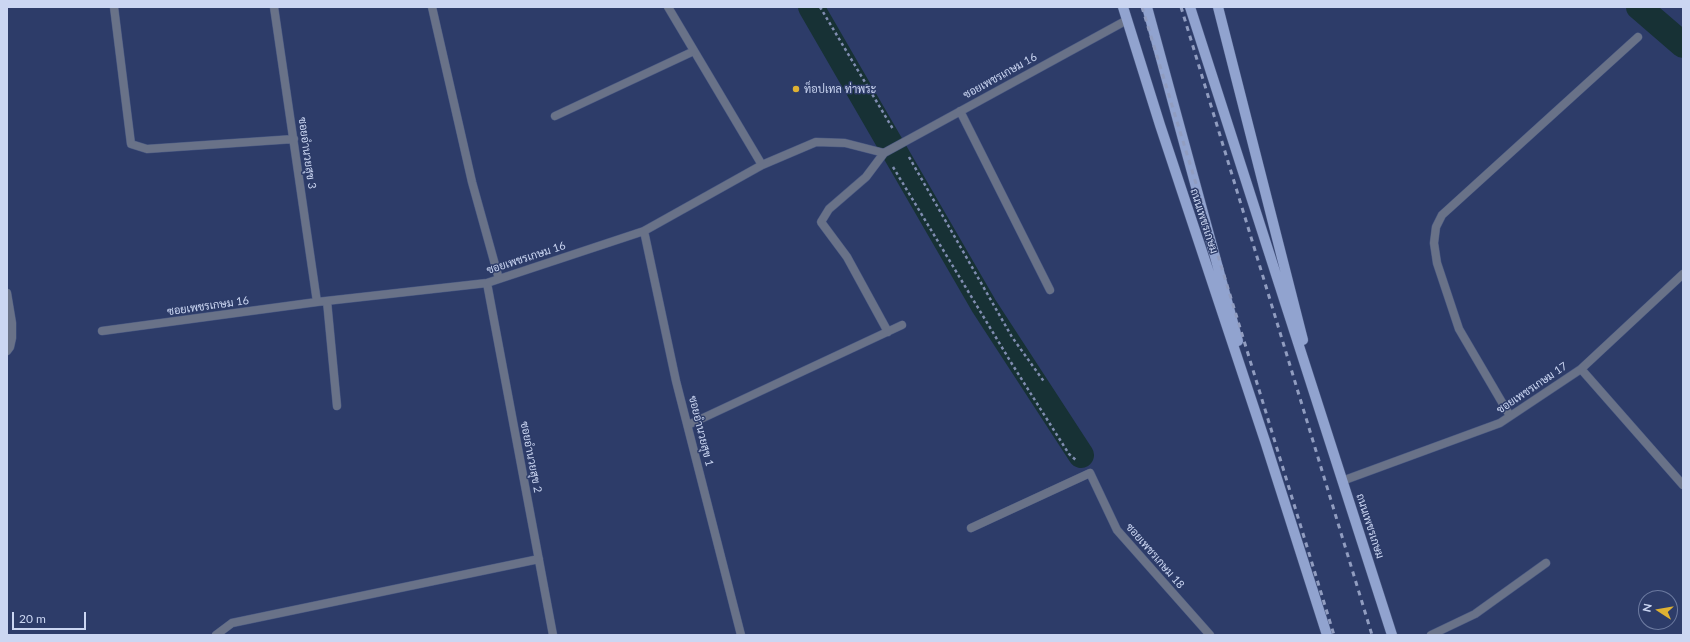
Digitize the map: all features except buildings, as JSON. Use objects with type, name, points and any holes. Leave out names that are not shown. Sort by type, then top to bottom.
[{"type":"main road","name":"ถนนเพชรเกษม","points":[[1123,7],[1195,234],[1265,441],[1327,635]]},
{"type":"main road","name":"ถนนเพชรเกษม","points":[[1147,7],[1265,441]]},
{"type":"main road","name":"ถนนเพชรเกษม","points":[[1190,7],[1392,635]]},
{"type":"main road","name":"ถนนเพชรเกษม","points":[[1218,7],[1325,425]]},
{"type":"street","points":[[114,7],[131,144],[147,149],[294,139]]},
{"type":"street","name":"ซอยอำนวยสุข 3","points":[[274,7],[317,302]]},
{"type":"street","points":[[432,7],[472,182],[500,279]]},
{"type":"street","points":[[668,7],[762,165]]},
{"type":"street","name":"ซอยเพชรเกษม 16","points":[[888,332],[847,257],[821,222],[829,209],[866,177],[885,153],[1127,20]]},
{"type":"street","points":[[1510,416],[1458,329],[1437,263],[1434,243],[1436,227],[1442,215],[1638,37]]},
{"type":"street","points":[[555,116],[694,51]]},
{"type":"street","points":[[960,111],[1050,290]]},
{"type":"street","name":"ซอยเพชรเกษม 16","points":[[102,331],[317,302],[487,283],[644,231],[762,165],[816,142],[845,143],[885,153]]},
{"type":"street","name":"ซอยอำนวยสุข 1","points":[[644,231],[688,425],[741,635]]},
{"type":"street","name":"ซอยเพชรเกษม 17","points":[[1342,481],[1500,423],[1581,369],[1683,274]]},
{"type":"street","name":"ซอยอำนวยสุข 2","points":[[487,283],[553,635]]},
{"type":"street","points":[[7,292],[12,323],[12,338],[10,347],[7,351]]},
{"type":"street","points":[[327,301],[337,406]]},
{"type":"street","points":[[688,425],[902,325]]},
{"type":"street","points":[[1581,369],[1683,485]]},
{"type":"street","points":[[971,528],[1090,473]]},
{"type":"street","name":"ซอยเพชรเกษม 18","points":[[1090,473],[1117,530],[1210,635]]},
{"type":"street","points":[[216,635],[232,623],[539,559]]},
{"type":"street","points":[[1431,635],[1474,614],[1546,562]]},
{"type":"path","points":[[820,7],[1012,337],[1045,383]]},
{"type":"path","points":[[885,153],[1012,364],[1070,454],[1090,473]]},
{"type":"waterway","points":[[811,7],[984,306],[1081,455]]},
{"type":"waterway","points":[[1639,7],[1683,45]]},
{"type":"railway","points":[[1142,7],[1334,635]]},
{"type":"railway","points":[[1181,7],[1372,635]]},
{"type":"place","name":"ท็อปเทล ท่าพระ","points":[[796,89]]}]
